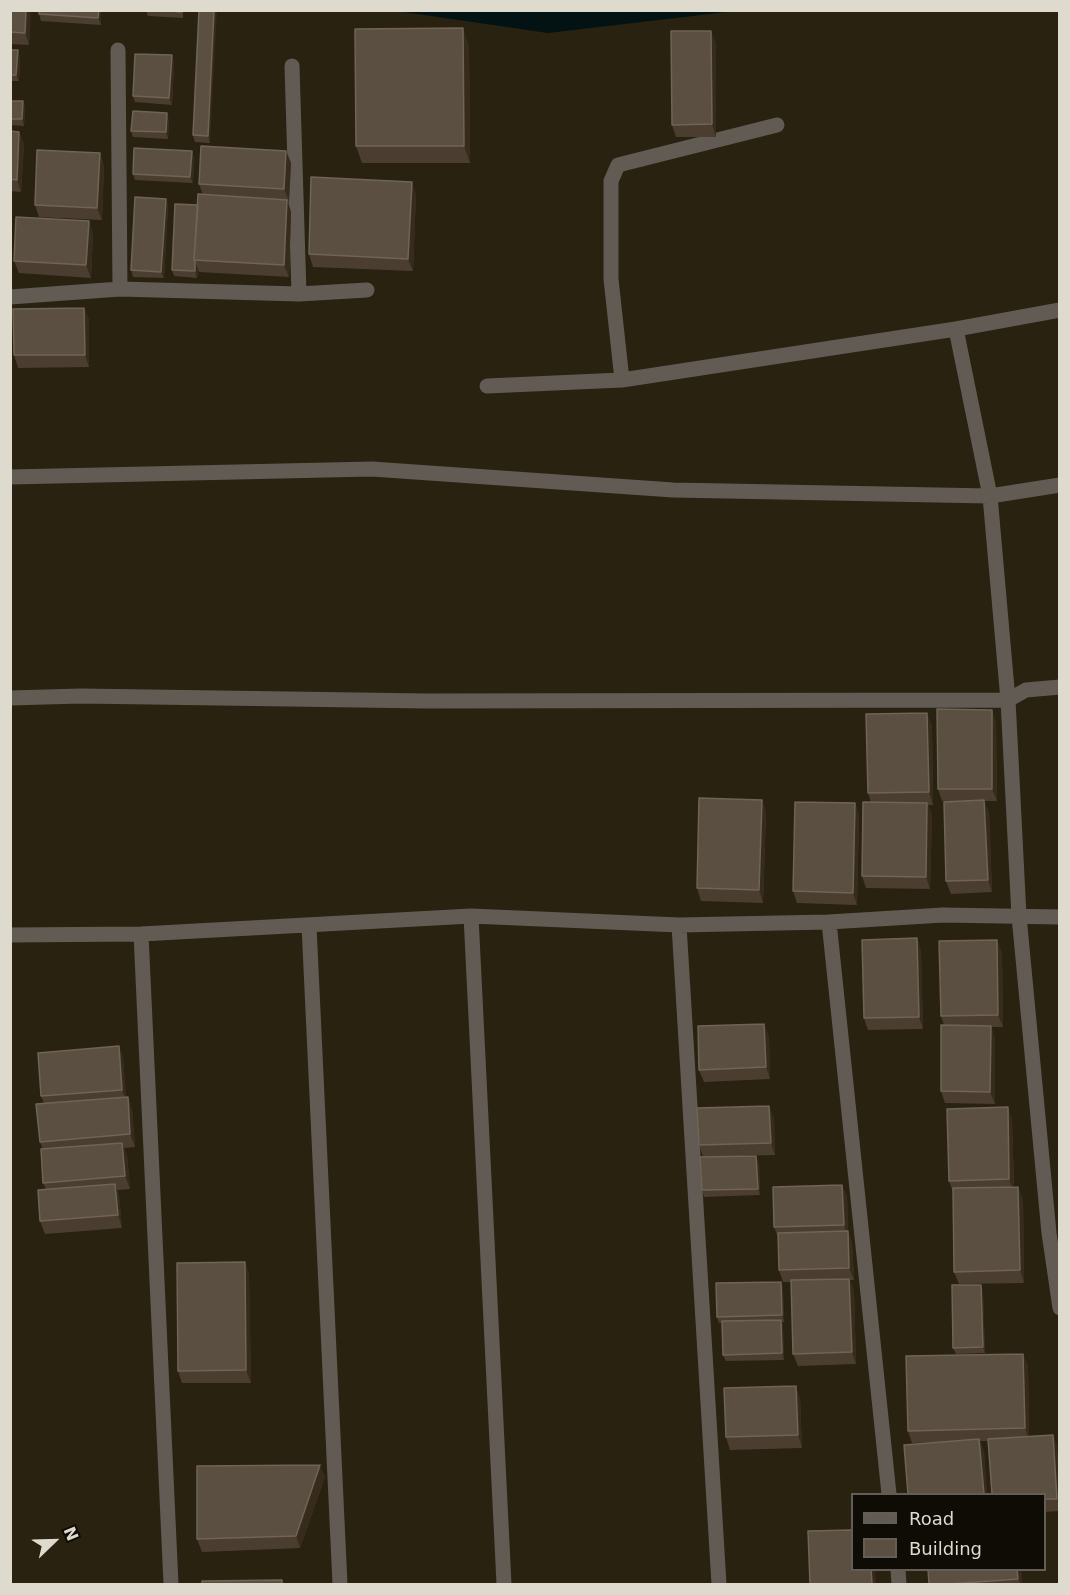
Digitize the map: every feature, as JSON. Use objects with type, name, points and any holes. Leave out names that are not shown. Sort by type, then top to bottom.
[{"type":"street","points":[[118,50],[120,289]]},
{"type":"street","points":[[292,66],[299,294]]},
{"type":"street","points":[[622,380],[611,279],[611,181],[618,165],[777,125]]},
{"type":"street","points":[[10,297],[120,289],[299,294],[367,290]]},
{"type":"street","points":[[487,386],[622,380],[956,329],[1059,310]]},
{"type":"street","points":[[956,329],[990,496],[1008,700],[1019,916],[1049,1233],[1059,1308]]},
{"type":"street","points":[[10,477],[372,469],[673,490],[990,496],[1059,485]]},
{"type":"street","points":[[10,698],[81,696],[427,701],[1008,700],[1026,690],[1059,687]]},
{"type":"street","points":[[10,935],[141,934],[471,916],[680,925],[829,922],[943,915],[1059,917]]},
{"type":"street","points":[[471,916],[504,1584]]},
{"type":"street","points":[[829,922],[889,1493]]},
{"type":"street","points":[[680,925],[719,1584]]},
{"type":"street","points":[[309,926],[340,1584]]},
{"type":"street","points":[[141,934],[171,1584]]},
{"type":"shaded area","points":[[397,11],[735,11],[548,33]]},
{"type":"building","points":[[10,10],[26,10],[25,33],[10,32]]},
{"type":"building","points":[[39,10],[99,10],[98,18],[39,14]]},
{"type":"building","points":[[199,10],[214,10],[208,136],[193,135]]},
{"type":"building","points":[[463,28],[464,146],[356,146],[355,29]]},
{"type":"building","points":[[671,31],[711,31],[712,124],[672,125]]},
{"type":"building","points":[[10,50],[18,50],[16,75],[10,75]]},
{"type":"building","points":[[135,54],[172,55],[169,98],[133,96]]},
{"type":"building","points":[[10,101],[23,101],[22,119],[10,119]]},
{"type":"building","points":[[133,111],[167,113],[166,132],[131,131]]},
{"type":"building","points":[[10,131],[19,132],[17,180],[10,179]]},
{"type":"building","points":[[201,146],[286,151],[284,189],[199,184]]},
{"type":"building","points":[[134,148],[192,151],[190,177],[133,174]]},
{"type":"building","points":[[37,150],[100,153],[97,208],[35,205]]},
{"type":"building","points":[[311,177],[412,182],[408,259],[309,254]]},
{"type":"building","points":[[198,194],[287,200],[284,265],[194,260]]},
{"type":"building","points":[[135,197],[166,199],[161,272],[131,270]]},
{"type":"building","points":[[175,204],[198,205],[195,271],[172,270]]},
{"type":"building","points":[[16,217],[89,221],[86,265],[14,261]]},
{"type":"building","points":[[84,308],[85,355],[14,355],[13,309]]},
{"type":"building","points":[[937,709],[992,710],[992,789],[938,789]]},
{"type":"building","points":[[927,713],[929,792],[868,793],[866,714]]},
{"type":"building","points":[[699,798],[762,800],[759,890],[697,888]]},
{"type":"building","points":[[984,800],[988,880],[946,881],[944,802]]},
{"type":"building","points":[[795,802],[855,803],[853,893],[793,891]]},
{"type":"building","points":[[863,802],[927,803],[926,877],[862,876]]},
{"type":"building","points":[[917,938],[919,1017],[864,1018],[862,940]]},
{"type":"building","points":[[997,940],[998,1015],[941,1016],[939,941]]},
{"type":"building","points":[[764,1024],[766,1067],[699,1070],[698,1026]]},
{"type":"building","points":[[941,1025],[991,1026],[990,1092],[941,1091]]},
{"type":"building","points":[[119,1046],[122,1090],[41,1096],[38,1053]]},
{"type":"building","points":[[128,1097],[130,1134],[40,1142],[36,1104]]},
{"type":"building","points":[[769,1106],[771,1143],[699,1145],[697,1108]]},
{"type":"building","points":[[1008,1107],[1009,1179],[949,1181],[947,1109]]},
{"type":"building","points":[[122,1143],[125,1176],[43,1183],[41,1149]]},
{"type":"building","points":[[756,1156],[758,1189],[702,1190],[700,1157]]},
{"type":"building","points":[[115,1184],[118,1215],[40,1221],[38,1190]]},
{"type":"building","points":[[842,1185],[844,1225],[774,1227],[773,1187]]},
{"type":"building","points":[[1018,1187],[1020,1270],[954,1272],[953,1188]]},
{"type":"building","points":[[848,1231],[849,1268],[779,1270],[778,1233]]},
{"type":"building","points":[[245,1262],[246,1370],[178,1371],[177,1263]]},
{"type":"building","points":[[849,1279],[852,1352],[793,1354],[791,1280]]},
{"type":"building","points":[[781,1282],[782,1315],[717,1317],[716,1283]]},
{"type":"building","points":[[952,1285],[981,1285],[983,1347],[953,1348]]},
{"type":"building","points":[[781,1320],[782,1353],[723,1355],[722,1321]]},
{"type":"building","points":[[1023,1354],[1025,1428],[908,1431],[906,1356]]},
{"type":"building","points":[[796,1386],[798,1435],[726,1437],[724,1388]]},
{"type":"building","points":[[1053,1435],[1057,1499],[1046,1499],[1046,1493],[992,1493],[988,1439]]},
{"type":"building","points":[[979,1439],[984,1493],[908,1493],[904,1445]]},
{"type":"building","points":[[320,1465],[296,1536],[197,1539],[197,1466]]},
{"type":"building","points":[[851,1530],[851,1571],[871,1571],[872,1584],[810,1584],[808,1531]]},
{"type":"building","points":[[928,1571],[1017,1571],[1018,1579],[929,1584]]},
{"type":"building","points":[[282,1580],[282,1584],[202,1584],[202,1581]]}]
